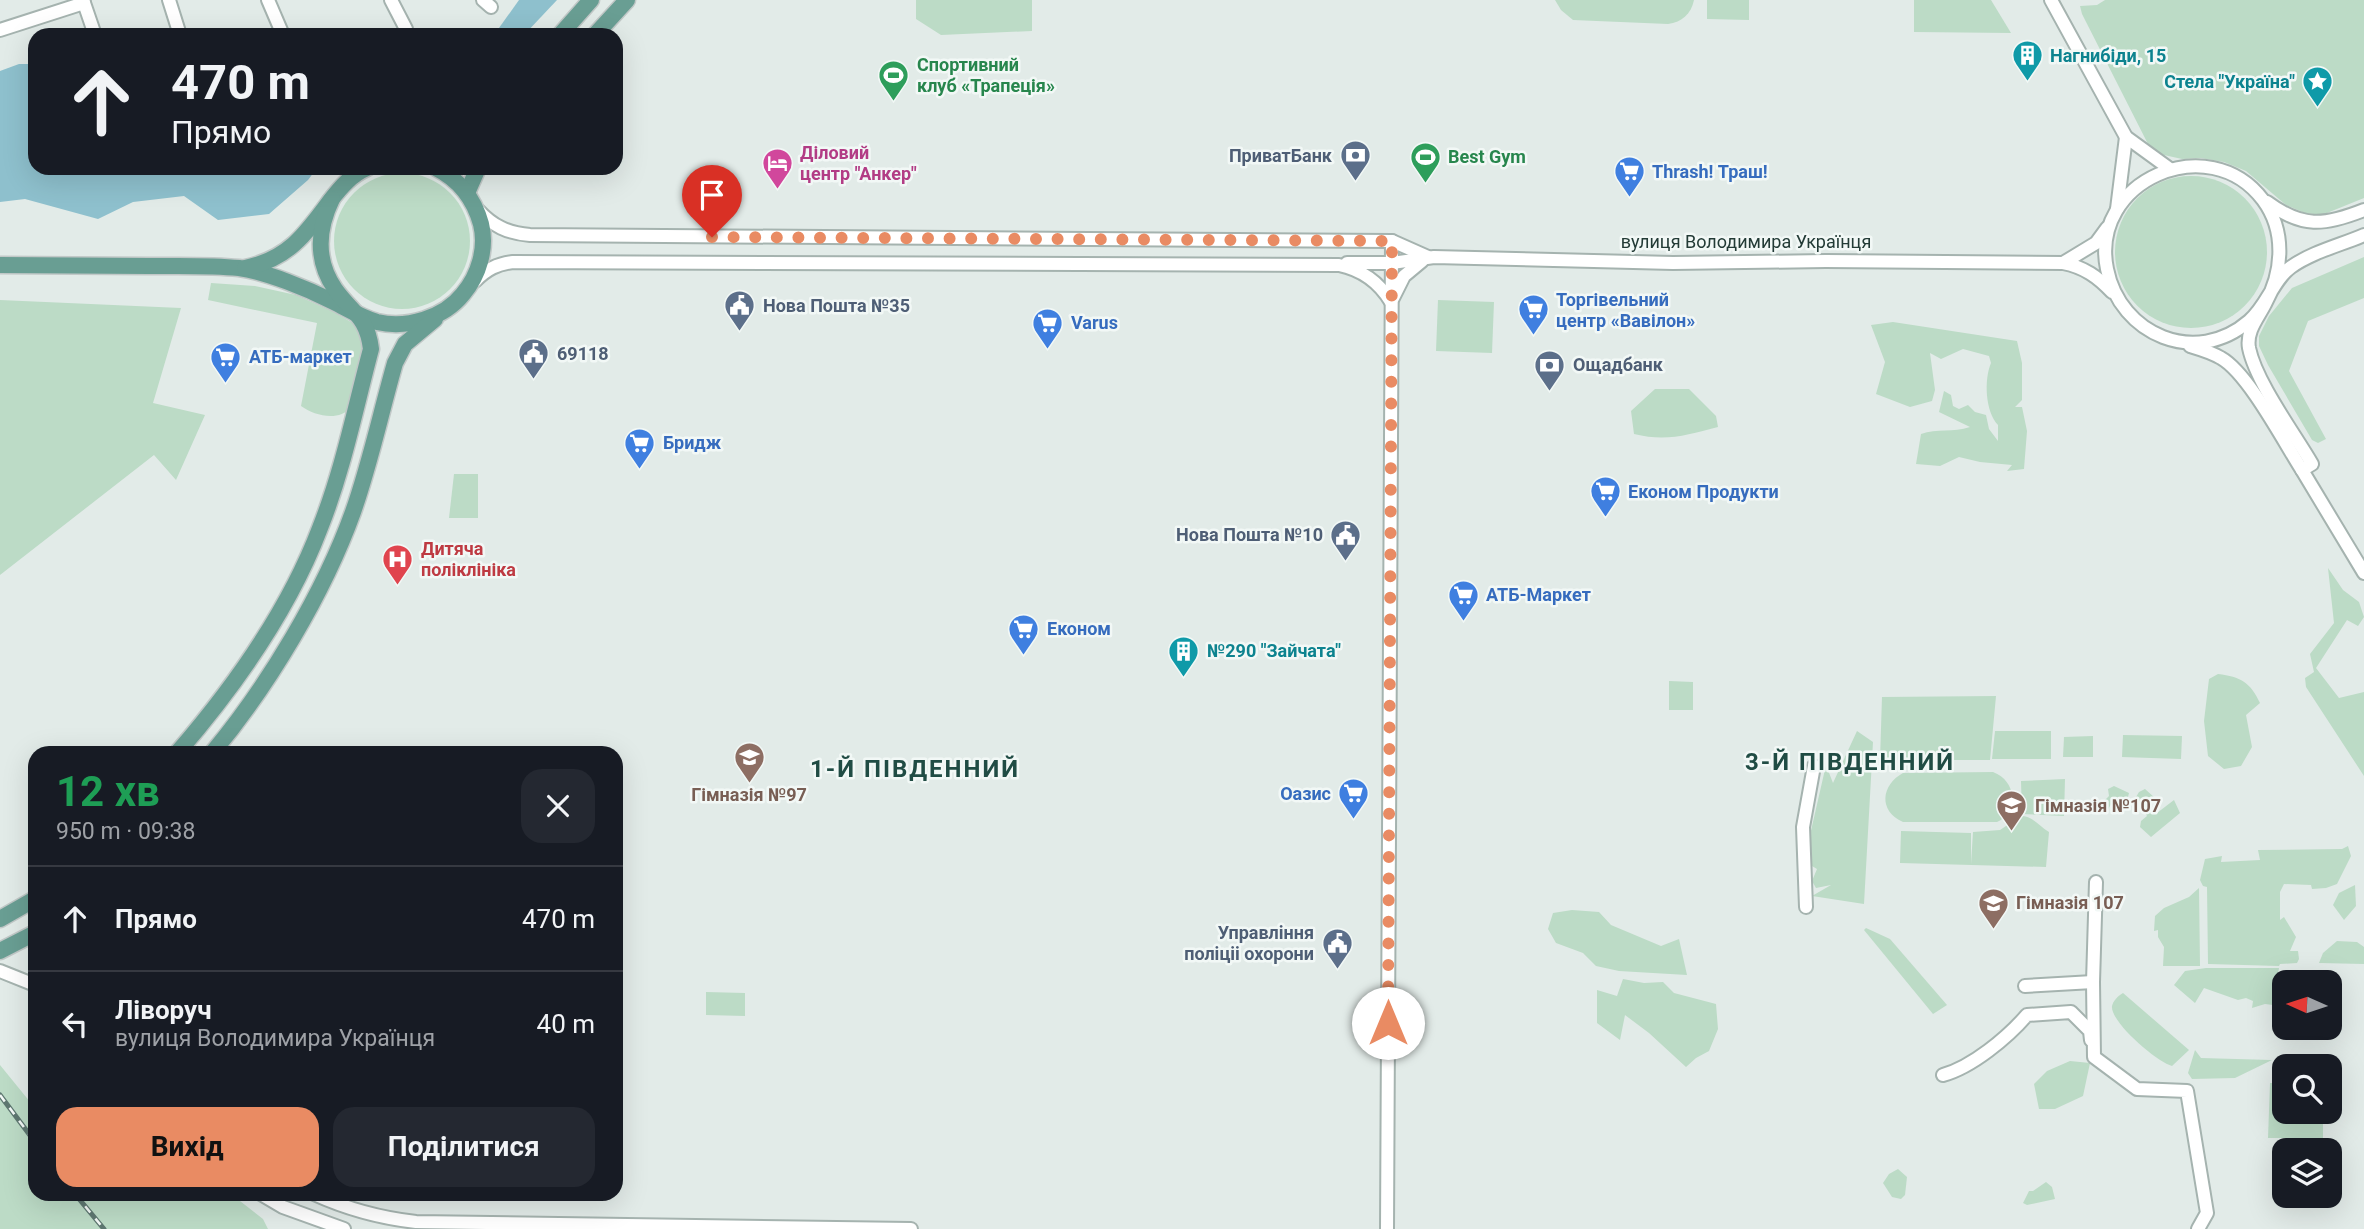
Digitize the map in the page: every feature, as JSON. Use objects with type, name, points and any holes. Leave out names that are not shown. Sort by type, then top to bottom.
[{"type":"main road","points":[[566,28],[591,0]]},
{"type":"main road","points":[[601,28],[627,0]]},
{"type":"main road","name":"вулиця Володимира Українця","points":[[0,265],[243,269],[262,264],[292,248],[340,188],[357,175]]},
{"type":"main road","name":"вулиця Володимира Українця","points":[[243,269],[308,289],[379,323],[414,322],[430,318],[446,310],[470,286],[479,268],[483,248],[482,227],[476,208],[467,193],[446,175]]},
{"type":"main road","points":[[467,193],[475,175]]},
{"type":"main road","points":[[183,746],[231,685],[285,601],[309,555],[331,499],[353,426],[371,349],[369,331],[335,288],[326,272],[321,253],[320,234],[332,199]]},
{"type":"main road","points":[[219,746],[298,628],[324,576],[352,513],[400,353],[405,344],[446,310]]},
{"type":"main road","points":[[200,727],[215,746]]},
{"type":"main road","points":[[0,919],[28,903]]},
{"type":"main road","points":[[0,951],[28,937]]},
{"type":"street","points":[[169,0],[178,28]]},
{"type":"street","points":[[268,0],[277,28]]},
{"type":"street","points":[[391,0],[405,28]]},
{"type":"street","points":[[2051,0],[2126,137],[2170,169]]},
{"type":"street","points":[[0,30],[84,1],[93,28]]},
{"type":"street","points":[[2117,210],[2126,137]]},
{"type":"street","name":"вулиця Володимира Українця","points":[[2063,263],[2096,243],[2131,192],[2149,178],[2170,169],[2192,166],[2215,168],[2236,177],[2283,214],[2302,222],[2323,222],[2364,210]]},
{"type":"street","name":"вулиця Володимира Українця","points":[[2263,200],[2278,234],[2280,257],[2278,274],[2267,301]]},
{"type":"street","name":"вулиця Володимира Українця","points":[[476,208],[498,228],[530,236],[1392,241],[1428,257]]},
{"type":"street","name":"вулиця Володимира Українця","points":[[2117,210],[2109,227],[2106,265],[2118,298]]},
{"type":"street","name":"вулиця Володимира Українця","points":[[470,286],[497,264],[513,262],[1339,265],[1358,262],[1392,263],[1428,257],[1673,263],[2063,263],[2078,265],[2096,276],[2131,316],[2146,328],[2183,343],[2203,342],[2233,332],[2248,322],[2267,301],[2290,268],[2364,235]]},
{"type":"street","points":[[1387,1229],[1392,241]]},
{"type":"street","points":[[1391,302],[1404,276],[1428,257]]},
{"type":"street","points":[[1339,265],[1368,276],[1383,289],[1391,302]]},
{"type":"street","points":[[2267,301],[2250,332],[2249,347],[2307,467],[2364,573]]},
{"type":"street","points":[[2183,343],[2222,358],[2233,367],[2307,467]]},
{"type":"street","points":[[1805,906],[1802,827],[1814,766]]},
{"type":"street","points":[[2094,1057],[2096,882]]},
{"type":"street","points":[[0,971],[28,982]]},
{"type":"street","points":[[2025,986],[2093,982]]},
{"type":"street","points":[[1942,1075],[1963,1069],[2014,1030],[2027,1015],[2071,1012],[2090,1031],[2094,1057],[2137,1089],[2187,1091],[2207,1213],[2197,1229]]},
{"type":"street","points":[[273,1201],[344,1229]]},
{"type":"street","points":[[333,1201],[387,1219],[416,1222],[911,1229]]},
{"type":"green space","points":[[916,0],[1032,0],[1032,31],[941,35],[916,19]]},
{"type":"green space","points":[[1555,0],[1694,0],[1685,16],[1668,24],[1573,20],[1561,10]]},
{"type":"green space","points":[[1707,0],[1749,0],[1749,20],[1707,19]]},
{"type":"green space","points":[[1914,0],[1991,0],[2011,33],[1914,32]]},
{"type":"green space","points":[[2105,0],[2364,0],[2364,198],[2322,215],[2305,213],[2286,205],[2246,171],[2224,162],[2164,155],[2149,146],[2082,14],[2080,6],[2097,5]]},
{"type":"green space","points":[[386,175],[418,175],[440,184],[459,203],[469,228],[469,254],[459,279],[440,298],[415,308],[389,308],[364,298],[345,279],[335,254],[335,228],[345,203],[364,184]]},
{"type":"green space","points":[[2191,176],[2220,181],[2245,198],[2262,223],[2267,252],[2262,281],[2245,306],[2220,323],[2191,328],[2162,323],[2137,306],[2120,281],[2115,252],[2120,223],[2137,198],[2162,181]]},
{"type":"green space","points":[[2364,257],[2364,298],[2308,321],[2289,371],[2326,439],[2318,443],[2312,440],[2268,365],[2259,346],[2259,336],[2269,316],[2292,288]]},
{"type":"green space","points":[[211,283],[255,286],[296,295],[356,325],[363,352],[351,407],[340,415],[327,416],[301,406],[317,323],[208,300]]},
{"type":"green space","points":[[0,300],[181,308],[153,403],[205,415],[176,480],[154,455],[0,575]]},
{"type":"green space","points":[[1438,300],[1494,302],[1492,353],[1436,351]]},
{"type":"green space","points":[[1893,322],[2017,341],[2022,363],[2022,400],[2015,407],[2022,407],[2027,431],[2024,469],[2007,471],[2012,465],[1959,457],[1940,466],[1916,464],[1921,434],[1970,427],[1939,412],[1944,391],[1951,395],[1953,406],[1959,409],[1968,405],[1975,412],[1986,415],[1989,429],[1998,441],[1998,425],[1990,412],[1987,395],[1987,377],[1991,363],[1989,356],[1963,349],[1941,359],[1930,353],[1935,390],[1932,401],[1910,407],[1876,394],[1885,362],[1871,325]]},
{"type":"green space","points":[[1655,389],[1689,389],[1716,416],[1718,427],[1666,437],[1634,434],[1631,411]]},
{"type":"green space","points":[[454,474],[478,474],[478,518],[449,518]]},
{"type":"green space","points":[[2328,568],[2343,590],[2359,602],[2364,617],[2358,626],[2347,620],[2316,668],[2339,698],[2364,692],[2364,776],[2306,687],[2305,678],[2314,672],[2310,654],[2334,623]]},
{"type":"green space","points":[[2218,674],[2244,682],[2260,703],[2246,715],[2252,747],[2241,766],[2224,769],[2208,756],[2204,721],[2209,679]]},
{"type":"green space","points":[[1669,681],[1693,682],[1693,710],[1669,710]]},
{"type":"green space","points":[[1996,696],[1990,760],[1880,760],[1882,697]]},
{"type":"green space","points":[[1857,731],[1873,742],[1864,904],[1812,896],[1831,885],[1816,888],[1812,881],[1817,869],[1812,866],[1810,835],[1826,765],[1833,783]]},
{"type":"green space","points":[[1995,731],[2051,731],[2051,759],[1992,759]]},
{"type":"green space","points":[[2123,735],[2182,736],[2181,759],[2122,757]]},
{"type":"green space","points":[[2093,736],[2093,757],[2063,757],[2064,737]]},
{"type":"green space","points":[[1993,772],[2007,782],[2012,797],[2009,811],[1997,822],[1903,822],[1889,811],[1886,805],[1885,798],[1890,784],[1903,773]]},
{"type":"green space","points":[[2065,779],[2064,816],[2022,814],[2021,781]]},
{"type":"green space","points":[[2114,786],[2129,793],[2127,801],[2115,797],[2106,813],[2099,811],[2098,807],[2109,796],[2108,789]]},
{"type":"green space","points":[[2145,789],[2155,798],[2151,804],[2157,813],[2174,800],[2180,813],[2151,837],[2140,827],[2141,821],[2147,816],[2136,797]]},
{"type":"green space","points":[[2021,816],[2032,819],[2049,832],[2046,867],[1900,863],[1901,831],[1971,833],[1971,864],[1973,832],[2000,830]]},
{"type":"green space","points":[[2348,846],[2351,856],[2337,884],[2312,889],[2311,885],[2284,884],[2280,892],[2280,920],[2284,917],[2296,937],[2290,951],[2298,951],[2297,963],[2279,966],[2208,964],[2207,887],[2203,886],[2200,880],[2205,859],[2222,856],[2221,862],[2260,860],[2258,850],[2342,849]]},
{"type":"green space","points":[[2355,885],[2356,906],[2344,920],[2333,905],[2339,893]]},
{"type":"green space","points":[[2199,888],[2200,966],[2163,966],[2164,947],[2158,937],[2158,930],[2154,931],[2155,916],[2164,908],[2189,897]]},
{"type":"green space","points":[[1572,910],[1599,912],[1611,925],[1661,946],[1679,939],[1687,975],[1619,971],[1596,966],[1583,953],[1556,943],[1548,929],[1553,913]]},
{"type":"green space","points":[[1866,928],[1890,939],[1947,1005],[1933,1014],[1864,930]]},
{"type":"green space","points":[[2337,941],[2357,942],[2364,947],[2364,964],[2319,963],[2323,953]]},
{"type":"green space","points":[[2206,968],[2279,968],[2272,970],[2272,1005],[2252,1008],[2253,1001],[2246,998],[2238,1000],[2204,988],[2195,1003],[2174,985],[2185,971]]},
{"type":"green space","points":[[1623,979],[1644,983],[1663,982],[1674,993],[1716,1004],[1718,1029],[1709,1051],[1686,1067],[1625,1015],[1620,1040],[1597,1023],[1597,990],[1617,996]]},
{"type":"green space","points":[[706,992],[745,993],[745,1016],[706,1015]]},
{"type":"green space","points":[[2123,993],[2189,1050],[2172,1066],[2146,1049],[2118,1022],[2112,1006]]},
{"type":"green space","points":[[2195,1050],[2201,1058],[2272,1060],[2235,1078],[2192,1079],[2188,1073]]},
{"type":"green space","points":[[2070,1061],[2090,1063],[2083,1096],[2055,1109],[2039,1109],[2034,1084],[2047,1071]]},
{"type":"green space","points":[[0,1065],[28,1099],[28,1201],[240,1201],[263,1219],[268,1229],[0,1229]]},
{"type":"green space","points":[[2270,1083],[2272,1124],[2323,1124],[2323,1138],[2268,1138]]},
{"type":"green space","points":[[1898,1169],[1907,1177],[1905,1195],[1901,1199],[1892,1197],[1883,1183],[1889,1174]]},
{"type":"green space","points":[[2046,1182],[2052,1187],[2055,1199],[2027,1205],[2023,1203],[2029,1191]]},
{"type":"water","points":[[519,0],[557,0],[531,28],[499,28]]},
{"type":"water","points":[[19,64],[28,64],[28,175],[312,175],[269,214],[218,220],[184,196],[133,202],[98,219],[25,199],[0,202],[0,71]]},
{"type":"railway","points":[[0,1095],[28,1133]]},
{"type":"railway","points":[[81,1201],[104,1229]]},
{"type":"place","name":"Нагнибіди, 15","points":[[2027,83]]},
{"type":"place","name":"Спортивний клуб «Трапеція»","points":[[894,102]]},
{"type":"place","name":"Стела \"Україна\"","points":[[2318,109]]},
{"type":"place","name":"ПриватБанк","points":[[1355,183]]},
{"type":"place","name":"Best Gym","points":[[1425,184]]},
{"type":"place","name":"Діловий центр \"Анкер\"","points":[[777,190]]},
{"type":"place","name":"Thrash! Траш!","points":[[1629,199]]},
{"type":"place","name":"Нова Пошта №35","points":[[740,333]]},
{"type":"place","name":"Торгівельний центр «Вавілон»","points":[[1533,337]]},
{"type":"place","name":"Varus","points":[[1048,350]]},
{"type":"place","name":"69118","points":[[534,381]]},
{"type":"place","name":"АТБ-маркет","points":[[226,384]]},
{"type":"place","name":"Ощадбанк","points":[[1550,392]]},
{"type":"place","name":"Бридж","points":[[640,470]]},
{"type":"place","name":"Економ Продукти","points":[[1605,519]]},
{"type":"place","name":"Нова Пошта №10","points":[[1346,562]]},
{"type":"place","name":"Дитяча поліклініка","points":[[398,586]]},
{"type":"place","name":"АТБ-Маркет","points":[[1463,622]]},
{"type":"place","name":"Економ","points":[[1024,656]]},
{"type":"place","name":"№290 \"Зайчата\"","points":[[1184,678]]},
{"type":"place","name":"Гімназія №97","points":[[749,784]]},
{"type":"place","name":"Оазис","points":[[1354,821]]},
{"type":"place","name":"Гімназія №107","points":[[2012,833]]},
{"type":"place","name":"Гімназія 107","points":[[1993,930]]},
{"type":"place","name":"Управлiння полiцii охорони","points":[[1337,970]]},
{"type":"district","name":"3-Й ПІВДЕННИЙ","points":[[1850,762]]},
{"type":"district","name":"1-Й ПІВДЕННИЙ","points":[[915,769]]},
{"type":"route","points":[[712,237],[1392,241],[1388,1023]]}]
